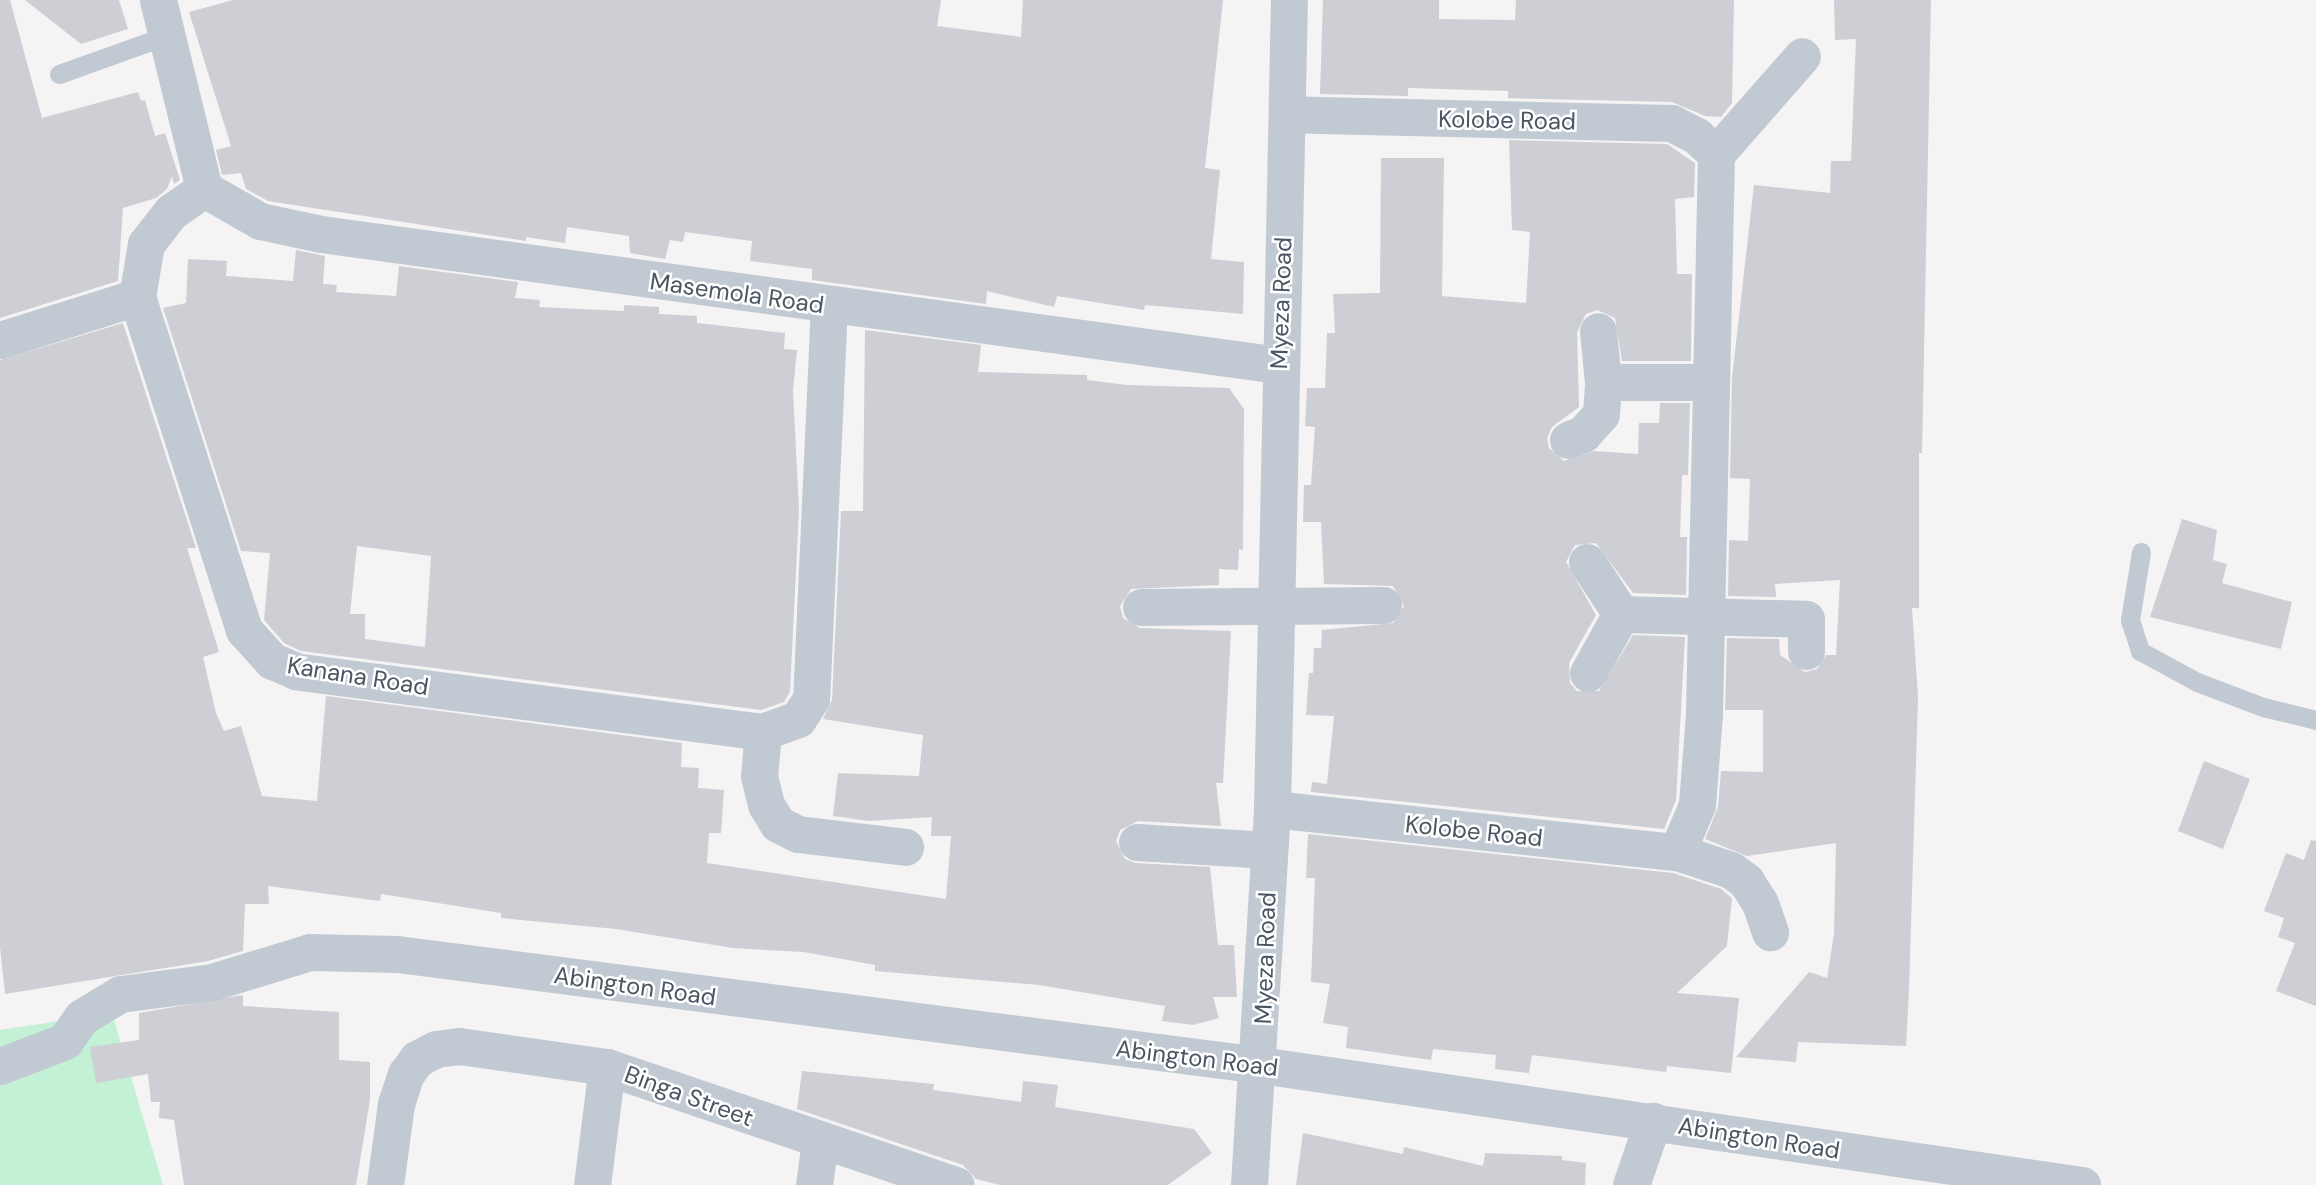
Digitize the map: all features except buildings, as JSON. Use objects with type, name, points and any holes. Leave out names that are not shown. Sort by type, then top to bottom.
[{"type":"street","points":[[158,0],[204,189]]},
{"type":"street","name":"Myeza Road","points":[[1249,1185],[1260,1065],[1272,809],[1279,365],[1288,114],[1289,0]]},
{"type":"street","points":[[1677,852],[1697,805],[1706,618],[1716,154],[1802,56]]},
{"type":"street","name":"Kolobe Road","points":[[1288,114],[1672,123],[1697,136],[1716,154]]},
{"type":"street","name":"Kanana Road","points":[[204,189],[171,212],[146,244],[137,297],[244,630],[272,662],[296,671],[763,732],[798,719],[811,699],[829,305]]},
{"type":"street","name":"Masemola Road","points":[[204,189],[260,221],[321,234],[1279,365]]},
{"type":"street","points":[[0,340],[137,297]]},
{"type":"street","points":[[1568,440],[1583,434],[1601,414],[1603,382],[1598,331]]},
{"type":"street","points":[[1603,382],[1709,382]]},
{"type":"street","points":[[1587,562],[1621,614]]},
{"type":"street","points":[[1141,607],[1383,605]]},
{"type":"street","points":[[1621,614],[1806,622]]},
{"type":"street","points":[[1588,673],[1621,614]]},
{"type":"street","points":[[763,732],[759,776],[766,805],[778,824],[798,834],[905,847]]},
{"type":"street","name":"Kolobe Road","points":[[1272,809],[1677,852],[1731,870],[1746,881],[1760,903],[1770,932]]},
{"type":"street","points":[[1137,842],[1269,850]]},
{"type":"street","name":"Abington Road","points":[[0,1066],[65,1041],[82,1017],[120,994],[212,982],[310,952],[397,954],[1260,1065],[1653,1121],[1900,1161],[2082,1185]]},
{"type":"street","name":"Binga Street","points":[[385,1185],[396,1104],[406,1074],[417,1059],[436,1049],[459,1046],[607,1067],[820,1142],[956,1185]]},
{"type":"street","points":[[592,1185],[607,1067]]},
{"type":"street","points":[[1631,1185],[1653,1121]]},
{"type":"street","points":[[814,1185],[820,1142]]},
{"type":"lane","points":[[59,75],[168,35]]},
{"type":"lane","points":[[2141,552],[2130,620],[2140,651],[2197,682],[2263,707],[2316,720]]},
{"type":"green space","points":[[112,1013],[163,1185],[0,1185],[0,1030]]}]
